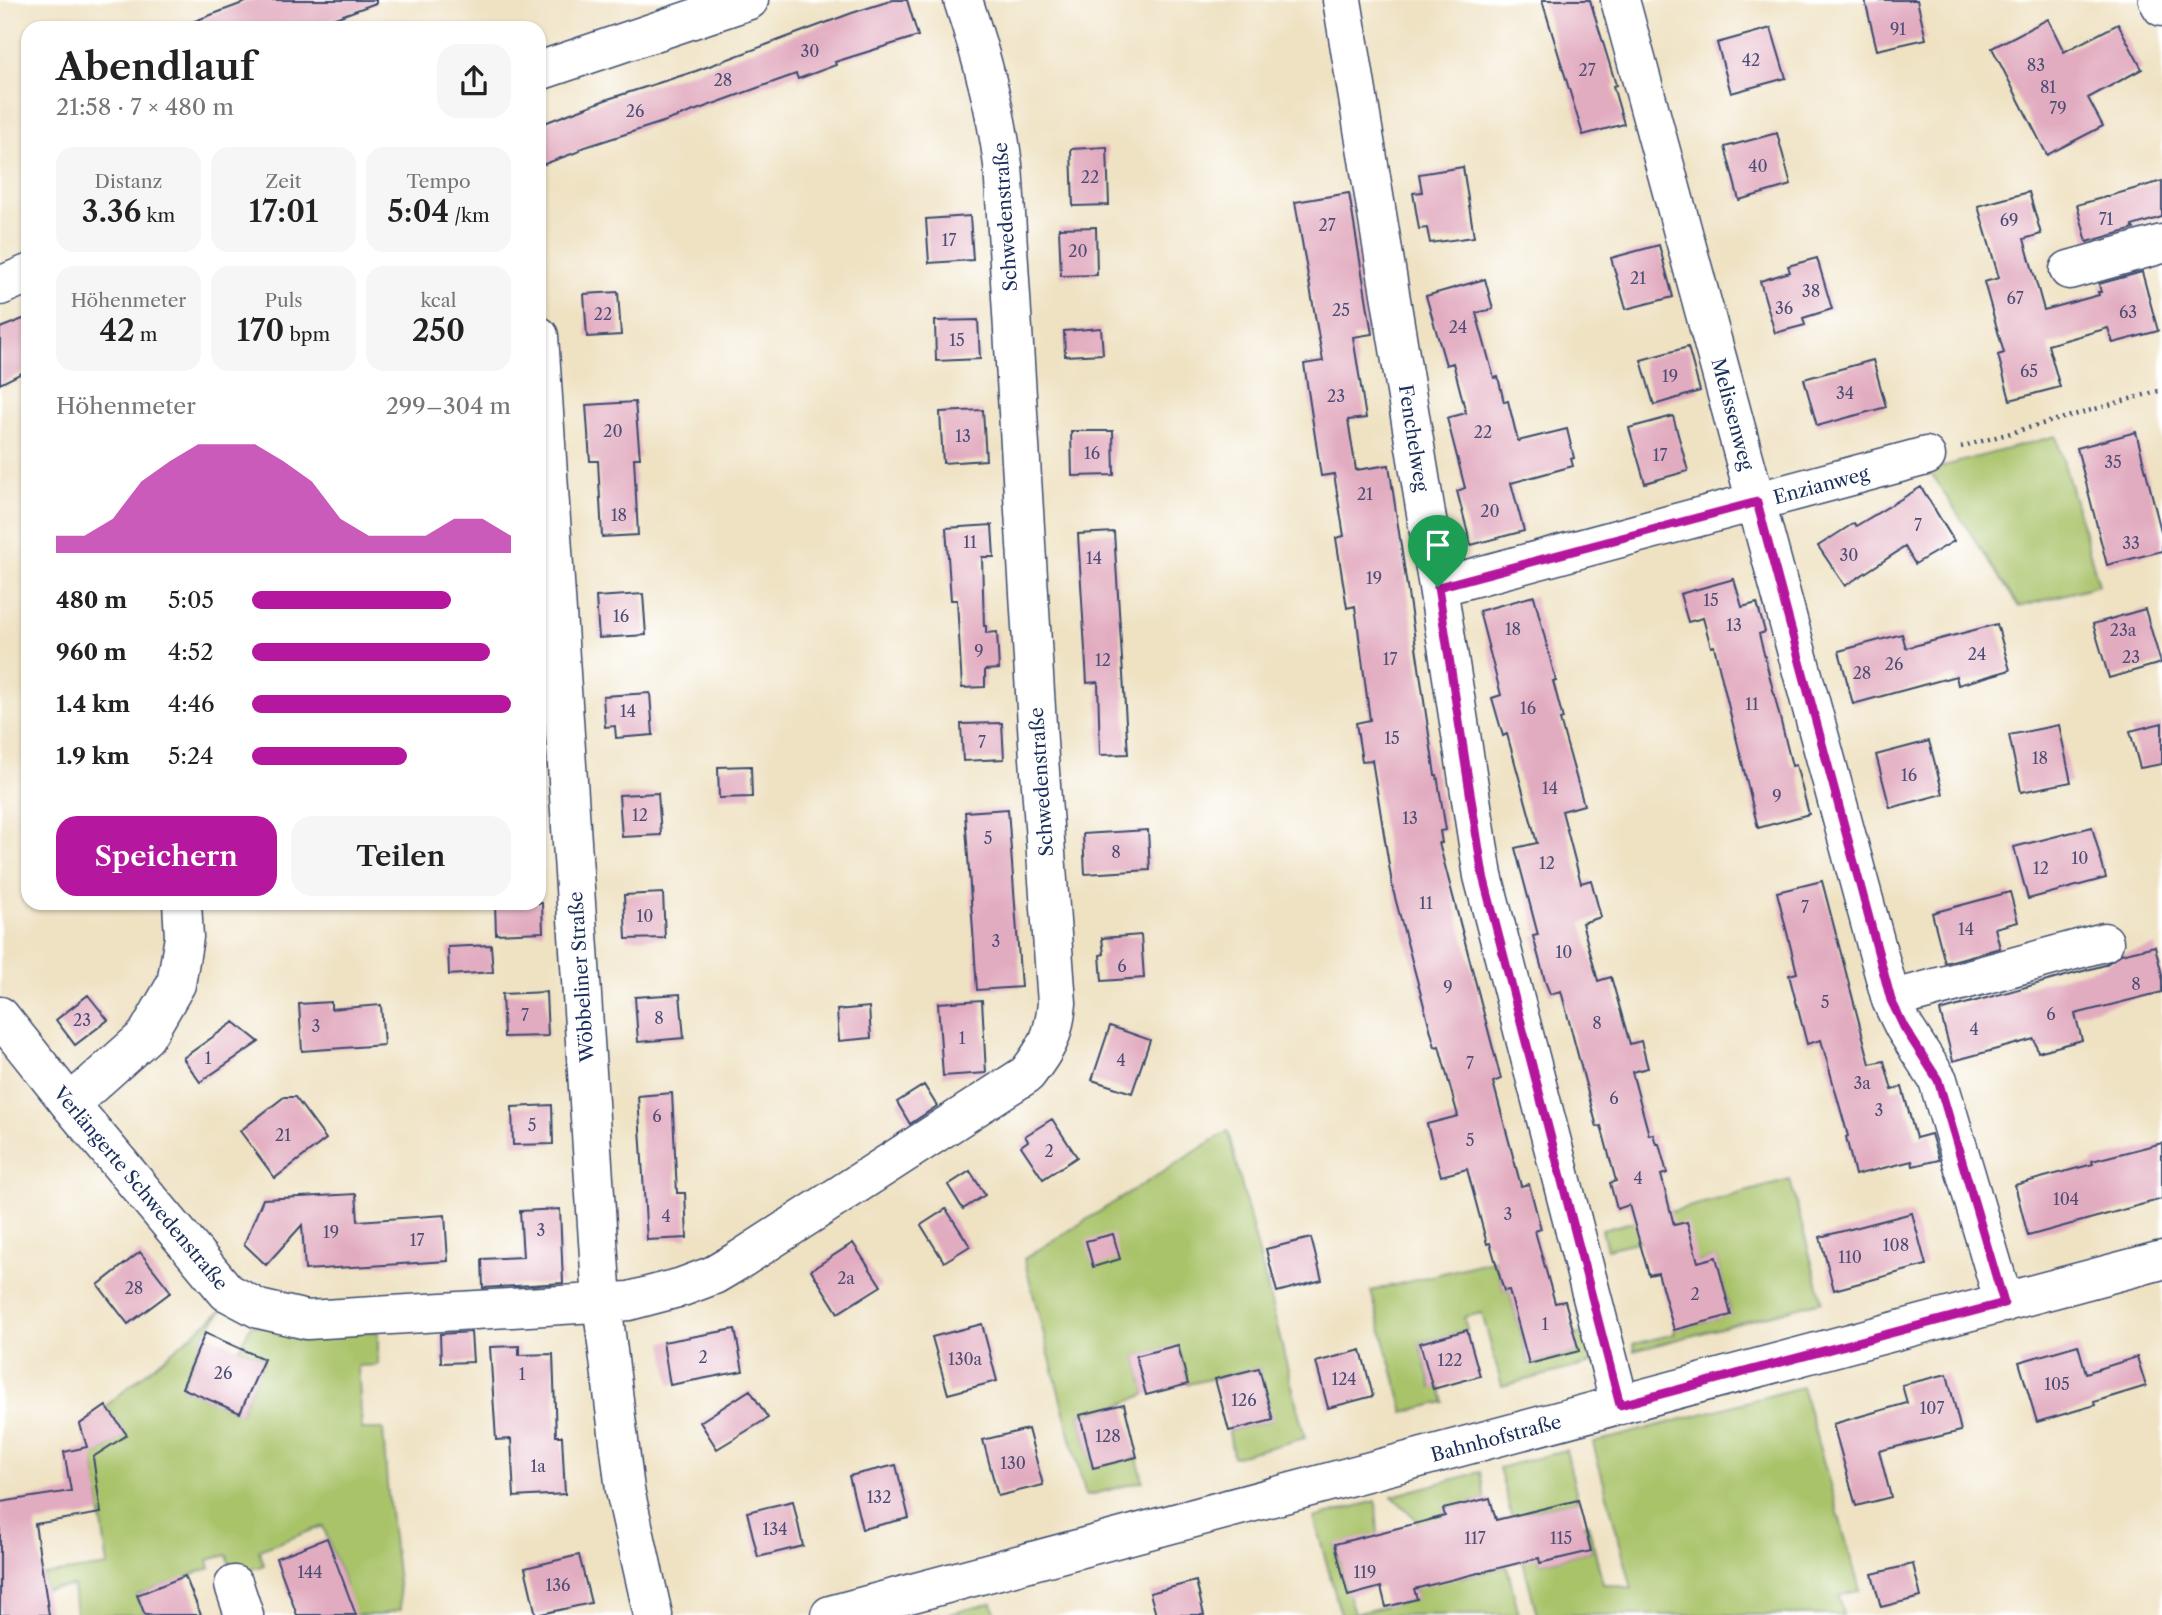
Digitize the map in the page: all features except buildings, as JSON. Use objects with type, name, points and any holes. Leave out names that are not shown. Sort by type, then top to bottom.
[{"type":"street","points":[[546,69],[749,0]]},
{"type":"street","name":"Schwedenstraße","points":[[602,1302],[629,1301],[682,1287],[714,1275],[1007,1089],[1027,1074],[1043,1053],[1054,1030],[1057,1003],[1039,758],[1003,165],[984,62],[963,0]]},
{"type":"street","name":"Fenchelweg","points":[[1342,0],[1483,876],[1620,1405]]},
{"type":"street","name":"Melissenweg","points":[[1620,0],[1891,1000],[1904,1027],[1938,1080],[2004,1303]]},
{"type":"street","points":[[2158,0],[2162,7]]},
{"type":"street","points":[[2069,270],[2162,244]]},
{"type":"street","points":[[0,286],[21,277]]},
{"type":"street","name":"Wöbbeliner Straße","points":[[546,443],[602,1302],[625,1490],[653,1615]]},
{"type":"street","name":"Enzianweg","points":[[1438,587],[1926,456]]},
{"type":"street","points":[[70,1104],[146,1036],[176,984],[184,937],[182,910]]},
{"type":"street","points":[[1891,1000],[2104,942]]},
{"type":"street","name":"Verlängerte Schwedenstraße","points":[[0,1016],[227,1292],[259,1309],[307,1320],[602,1302]]},
{"type":"street","name":"Bahnhofstraße","points":[[830,1615],[2162,1260]]},
{"type":"path","points":[[1926,456],[2162,390]]},
{"type":"green space","points":[[2056,436],[2099,585],[2019,607],[1929,470]]},
{"type":"green space","points":[[1228,1131],[1305,1438],[1233,1457],[1229,1431],[1272,1420],[1259,1368],[1188,1384],[1178,1346],[1136,1356],[1146,1394],[1123,1404],[1080,1415],[1093,1467],[1137,1457],[1143,1481],[1086,1496],[1024,1259]]},
{"type":"green space","points":[[1790,1180],[1822,1301],[1634,1351],[1633,1344],[1675,1334],[1674,1330],[1731,1314],[1716,1258],[1698,1262],[1640,1241],[1607,1249],[1602,1230]]},
{"type":"green space","points":[[1495,1260],[1504,1291],[1509,1290],[1529,1364],[1578,1352],[1574,1335],[1589,1331],[1596,1362],[1502,1386],[1482,1313],[1464,1317],[1467,1330],[1420,1343],[1432,1388],[1440,1387],[1444,1402],[1404,1412],[1371,1291]]},
{"type":"green space","points":[[222,1310],[205,1333],[182,1388],[240,1413],[264,1359],[239,1348],[251,1325],[378,1332],[378,1365],[358,1366],[362,1429],[383,1429],[401,1609],[380,1615],[328,1615],[345,1586],[323,1526],[259,1550],[264,1565],[233,1576],[227,1555],[208,1560],[210,1568],[137,1595],[145,1615],[76,1615],[73,1586],[45,1590],[43,1575],[108,1566],[93,1457],[126,1435],[106,1406]]},
{"type":"green space","points":[[1802,1387],[1860,1590],[1839,1596],[1843,1615],[1537,1615],[1499,1468],[1566,1450],[1578,1500],[1528,1512],[1540,1563],[1591,1551],[1584,1524],[1588,1523],[1603,1584],[1632,1588],[1593,1443]]},
{"type":"green space","points":[[1480,1472],[1485,1499],[1443,1510],[1460,1578],[1507,1566],[1519,1615],[1341,1615],[1314,1518],[1376,1501],[1378,1534],[1335,1545],[1354,1614],[1416,1599],[1413,1582],[1431,1569],[1416,1519],[1392,1496]]},
{"type":"green space","points":[[992,1603],[996,1615],[945,1615]]},
{"type":"route","points":[[1757,502],[1891,1000],[1904,1027],[1938,1080],[2004,1303],[1620,1405],[1483,876],[1438,587],[1757,502]]}]
